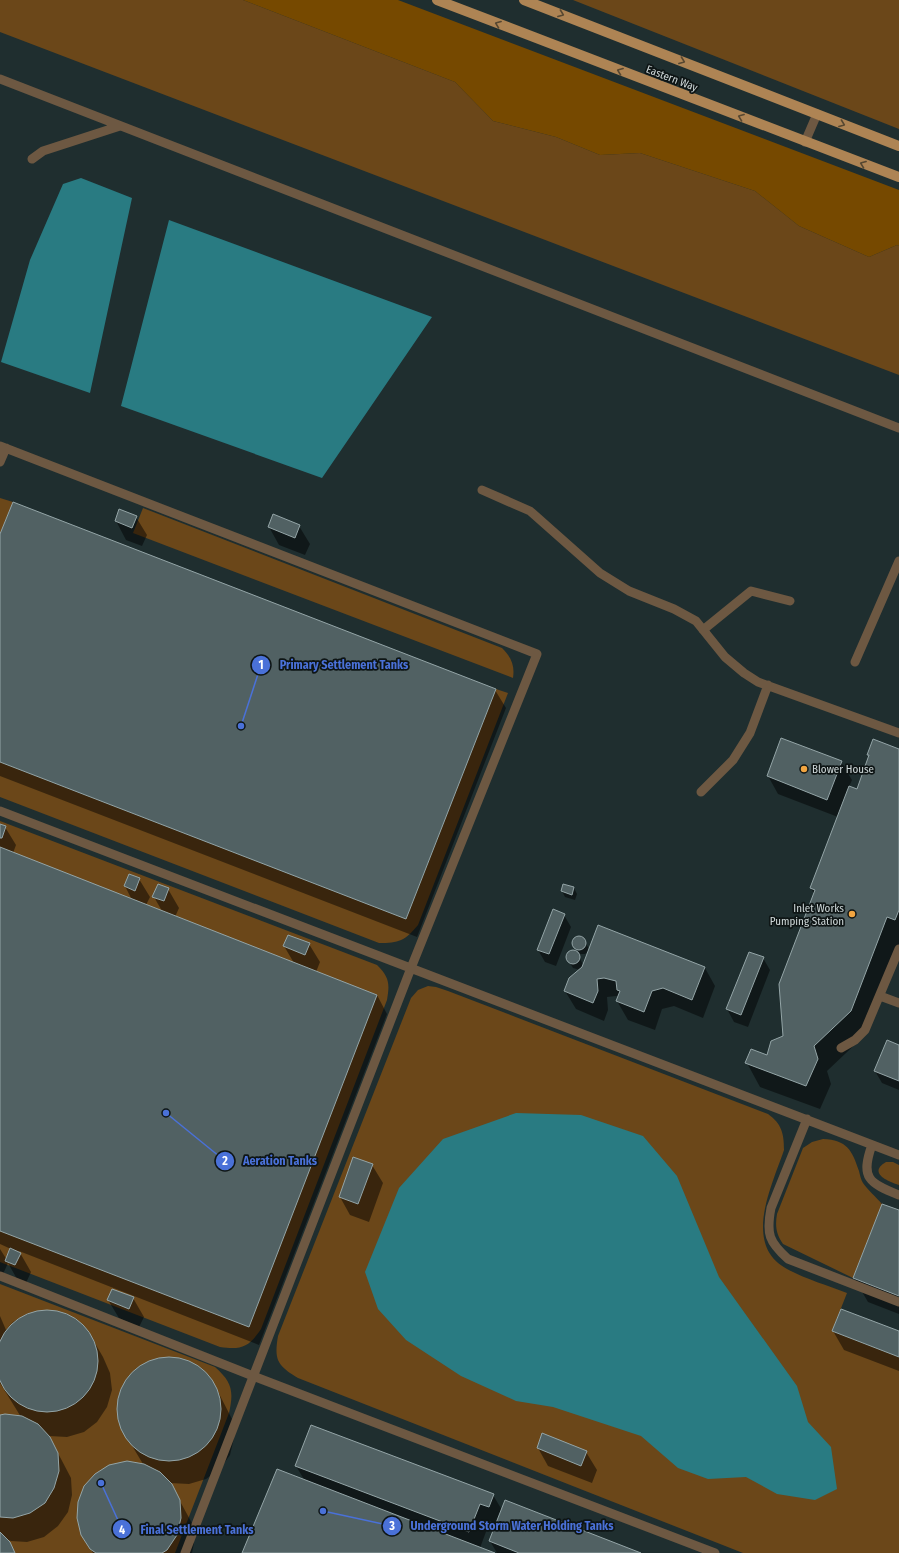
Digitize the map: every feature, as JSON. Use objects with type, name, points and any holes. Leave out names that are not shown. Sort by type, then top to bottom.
[{"type":"main road","name":"Eastern Way","points":[[437,0],[899,178]]},
{"type":"main road","name":"Eastern Way","points":[[524,0],[899,146]]},
{"type":"lane","points":[[0,79],[899,428]]},
{"type":"lane","points":[[805,142],[817,114]]},
{"type":"lane","points":[[32,159],[43,151],[120,126]]},
{"type":"lane","points":[[0,462],[3,447],[537,654],[411,968],[184,1553]]},
{"type":"lane","points":[[482,490],[530,511],[600,573],[629,591],[674,609],[696,621],[730,661],[758,682],[899,733]]},
{"type":"lane","points":[[855,662],[899,561]]},
{"type":"lane","points":[[703,630],[751,591],[790,601]]},
{"type":"lane","points":[[701,792],[732,760],[750,733],[768,685]]},
{"type":"lane","points":[[0,811],[899,1155]]},
{"type":"lane","points":[[841,1048],[855,1040],[865,1030],[899,949]]},
{"type":"lane","points":[[880,996],[899,1002]]},
{"type":"lane","points":[[807,1119],[771,1208],[768,1224],[770,1236],[776,1248],[788,1259],[899,1302]]},
{"type":"lane","points":[[872,1145],[866,1161],[866,1170],[870,1179],[879,1187],[899,1195]]},
{"type":"lane","points":[[0,1276],[253,1376],[715,1553]]},
{"type":"shaded area","points":[[0,0],[243,0],[455,82],[493,121],[556,137],[600,155],[640,153],[755,191],[799,226],[869,257],[897,245],[899,246],[899,375],[0,32]]},
{"type":"shaded area","points":[[243,0],[398,0],[899,190],[899,246],[897,245],[869,257],[799,226],[755,191],[640,153],[600,155],[556,137],[493,121],[455,82]]},
{"type":"shaded area","points":[[573,0],[899,0],[899,129]]},
{"type":"shaded area","points":[[0,498],[13,502],[0,534]]},
{"type":"shaded area","points":[[143,508],[502,648],[512,662],[513,678],[133,533]]},
{"type":"shaded area","points":[[496,689],[508,693],[418,925],[409,935],[397,942],[379,943],[0,797],[0,762],[406,919]]},
{"type":"shaded area","points":[[0,821],[377,965],[384,973],[388,981],[387,1000],[261,1329],[253,1340],[244,1346],[234,1348],[220,1347],[0,1262]]},
{"type":"shaded area","points":[[428,986],[448,991],[768,1114],[773,1118],[783,1134],[784,1150],[773,1180],[764,1214],[763,1230],[766,1245],[773,1258],[787,1269],[847,1293],[832,1331],[899,1357],[899,1553],[743,1553],[298,1378],[281,1365],[276,1351],[278,1336],[411,998],[418,990]]},
{"type":"shaded area","points":[[823,1139],[838,1141],[851,1152],[863,1183],[882,1204],[853,1278],[783,1244],[777,1230],[777,1214],[803,1148],[812,1142]]},
{"type":"shaded area","points":[[886,1162],[893,1162],[899,1165],[899,1185],[885,1179],[879,1173],[881,1166]]},
{"type":"shaded area","points":[[0,1284],[215,1367],[225,1377],[231,1393],[229,1413],[175,1553],[0,1553]]},
{"type":"water","points":[[81,178],[132,198],[90,393],[1,362],[30,260],[63,184]]},
{"type":"water","points":[[169,220],[432,317],[322,478],[121,406]]},
{"type":"water","points":[[516,1113],[581,1115],[643,1136],[677,1176],[719,1277],[797,1386],[808,1422],[831,1447],[837,1489],[815,1500],[777,1494],[746,1477],[708,1479],[678,1468],[641,1436],[553,1407],[516,1401],[461,1376],[406,1340],[378,1309],[365,1272],[399,1188],[443,1139]]},
{"type":"building","points":[[13,502],[496,689],[406,919],[0,762],[0,534]]},
{"type":"building","points":[[119,509],[137,516],[132,528],[115,521]]},
{"type":"building","points":[[273,514],[300,525],[295,538],[268,527]]},
{"type":"building","name":"Blower House","points":[[781,738],[842,761],[827,800],[767,776]]},
{"type":"building","name":"Inlet Works Pumping Station","points":[[873,739],[899,749],[899,910],[895,920],[887,917],[851,1011],[814,1046],[818,1059],[806,1086],[745,1063],[751,1049],[767,1055],[771,1041],[783,1036],[779,984],[815,890],[810,888],[849,786],[857,789]]},
{"type":"building","points":[[0,824],[6,826],[2,838],[0,838]]},
{"type":"building","points":[[0,847],[377,995],[249,1327],[0,1231]]},
{"type":"building","points":[[129,874],[140,878],[135,891],[124,886]]},
{"type":"building","points":[[158,884],[169,888],[164,901],[152,897]]},
{"type":"building","points":[[563,884],[574,887],[572,895],[561,891]]},
{"type":"building","points":[[553,909],[565,914],[549,954],[537,950]]},
{"type":"building","points":[[598,925],[705,967],[692,1000],[663,988],[652,991],[644,1012],[616,1001],[620,991],[617,990],[616,981],[604,978],[597,979],[598,991],[593,1003],[564,991],[569,978],[582,967]]},
{"type":"building","points":[[288,935],[310,943],[305,955],[283,946]]},
{"type":"building","points":[[579,936],[584,938],[586,943],[584,948],[579,950],[574,948],[572,943],[574,938]]},
{"type":"building","points":[[573,950],[578,952],[580,957],[578,962],[573,964],[568,962],[566,957],[568,952]]},
{"type":"building","points":[[749,952],[764,957],[741,1015],[726,1009]]},
{"type":"building","points":[[887,1040],[899,1045],[899,1081],[874,1071]]},
{"type":"building","points":[[353,1157],[373,1164],[358,1204],[339,1197]]},
{"type":"building","points":[[882,1204],[899,1210],[899,1296],[853,1278]]},
{"type":"building","points":[[10,1248],[21,1253],[15,1265],[5,1261]]},
{"type":"building","points":[[112,1289],[134,1297],[129,1309],[107,1300]]},
{"type":"building","points":[[841,1309],[899,1331],[899,1357],[832,1331]]},
{"type":"building","points":[[47,1310],[67,1314],[75,1318],[83,1325],[90,1333],[94,1341],[98,1361],[94,1381],[90,1389],[83,1397],[75,1404],[67,1408],[47,1412],[27,1408],[19,1404],[11,1397],[4,1389],[0,1381],[-4,1361],[0,1341],[4,1333],[11,1325],[19,1318],[27,1314]]},
{"type":"building","points":[[169,1357],[189,1361],[206,1372],[217,1389],[221,1409],[217,1429],[206,1446],[189,1457],[169,1461],[149,1457],[132,1446],[121,1429],[117,1409],[121,1389],[132,1372],[149,1361]]},
{"type":"building","points":[[5,1414],[22,1416],[38,1424],[50,1437],[58,1453],[59,1471],[54,1488],[45,1503],[30,1513],[13,1518],[0,1517],[0,1415]]},
{"type":"building","points":[[311,1425],[494,1494],[489,1507],[480,1504],[469,1532],[295,1466]]},
{"type":"building","points":[[542,1433],[587,1451],[581,1466],[537,1448]]},
{"type":"building","points":[[127,1461],[144,1464],[160,1472],[172,1484],[180,1500],[181,1518],[177,1535],[167,1550],[162,1553],[96,1553],[90,1549],[81,1535],[77,1518],[78,1502],[84,1486],[95,1474],[109,1465]]},
{"type":"building","points":[[277,1469],[495,1553],[242,1553]]},
{"type":"building","points":[[505,1500],[641,1553],[519,1553],[489,1541]]},
{"type":"building","points":[[0,1532],[10,1542],[15,1553],[0,1553]]},
{"type":"place","name":"Primary Settlement Tanks","points":[[241,726]]},
{"type":"place","name":"Blower House","points":[[804,769]]},
{"type":"place","name":"Inlet Works Pumping Station","points":[[852,914]]},
{"type":"place","name":"Aeration Tanks","points":[[166,1113]]},
{"type":"place","name":"Final Settlement Tanks","points":[[101,1483]]},
{"type":"place","name":"Underground Storm Water Holding Tanks","points":[[323,1511]]}]
